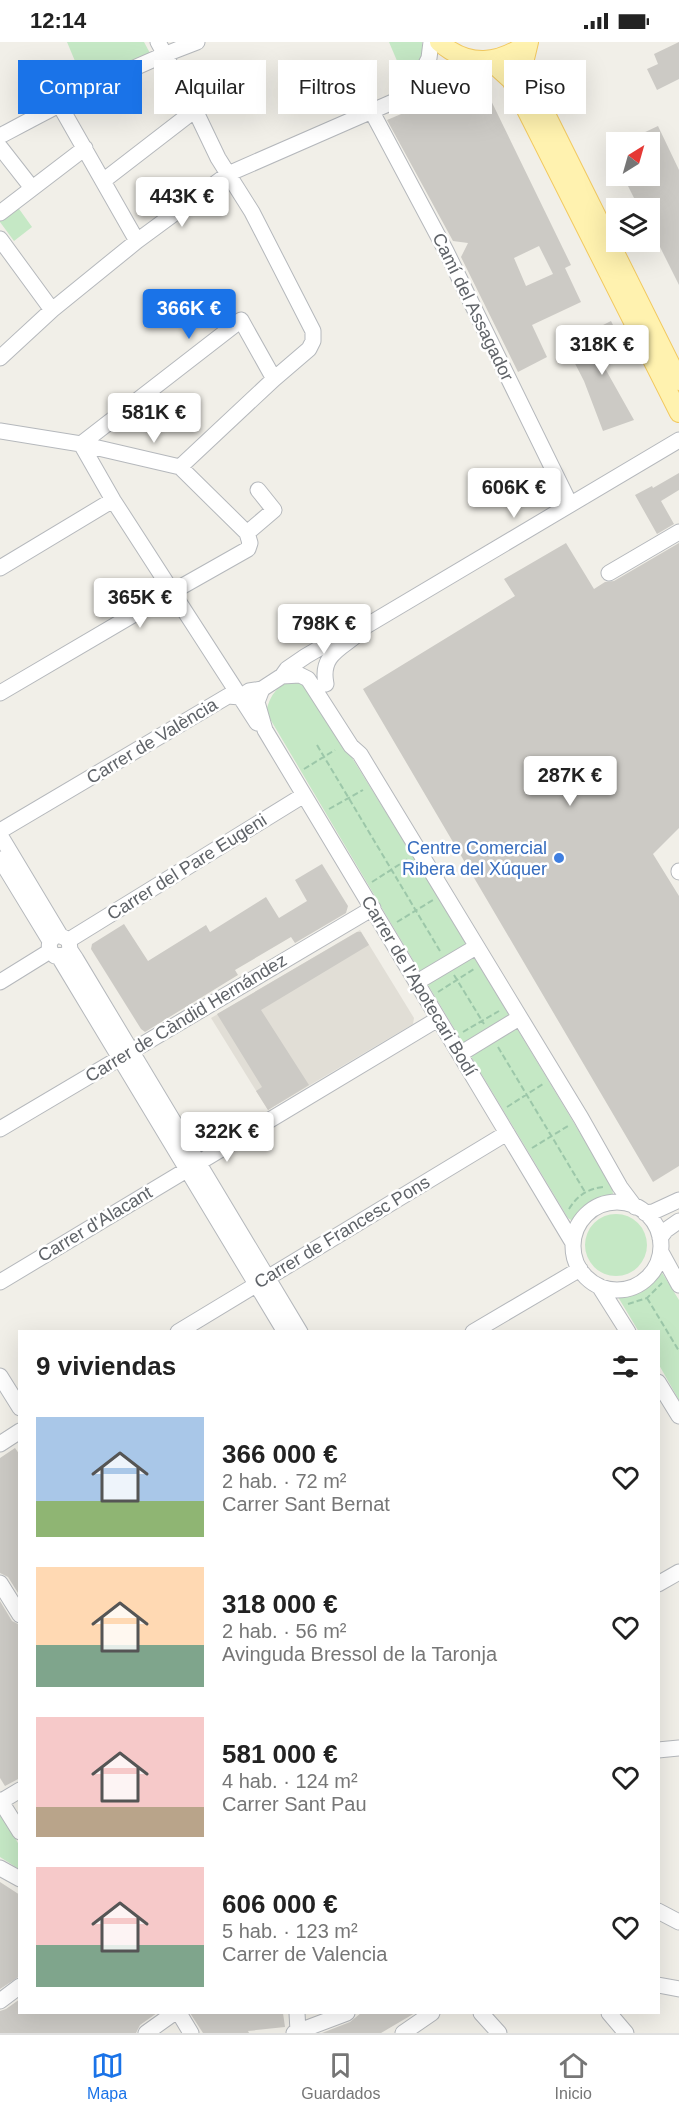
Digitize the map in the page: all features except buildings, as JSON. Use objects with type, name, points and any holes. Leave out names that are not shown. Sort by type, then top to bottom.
[{"type":"main road","points":[[439,42],[457,54],[485,60],[511,55],[529,42]]},
{"type":"main road","points":[[529,42],[524,63],[525,72],[679,381]]},
{"type":"main road","points":[[492,65],[511,80],[679,413]]},
{"type":"street","points":[[139,60],[161,48],[197,42]]},
{"type":"street","points":[[428,60],[431,42]]},
{"type":"street","points":[[0,136],[41,114]]},
{"type":"street","points":[[65,114],[137,241]]},
{"type":"street","points":[[103,181],[190,114]]},
{"type":"street","points":[[180,467],[309,349],[313,341],[313,331],[252,212],[228,174],[197,114]]},
{"type":"street","points":[[0,358],[52,310],[137,241],[228,174],[367,114]]},
{"type":"street","name":"Camí del Assagador","points":[[373,114],[446,251],[570,504]]},
{"type":"street","points":[[0,147],[32,188]]},
{"type":"street","points":[[0,213],[85,148]]},
{"type":"street","points":[[0,239],[52,310]]},
{"type":"street","points":[[81,444],[241,320],[274,379]]},
{"type":"street","points":[[0,430],[81,444],[180,467],[249,538]]},
{"type":"street","points":[[325,679],[328,661],[335,651],[359,634],[366,626],[679,440]]},
{"type":"street","name":"Carrer de l'Apotecari Bodí","points":[[81,444],[113,500],[172,592],[259,726],[265,730]]},
{"type":"street","points":[[0,693],[248,549],[249,538],[274,510],[258,490]]},
{"type":"street","points":[[0,568],[113,500]]},
{"type":"street","points":[[609,573],[679,532]]},
{"type":"street","name":"Carrer de València","points":[[0,833],[225,698],[240,697],[249,691],[262,689],[282,676],[286,669],[298,661],[355,627],[366,626]]},
{"type":"street","points":[[298,661],[307,663],[325,679],[356,737],[360,754]]},
{"type":"street","points":[[282,676],[295,675],[308,679],[351,746],[360,754],[620,1186],[640,1210],[652,1220],[672,1281]]},
{"type":"street","name":"Carrer de l'Apotecari Bodí","points":[[262,689],[257,702],[265,730],[573,1243]]},
{"type":"street","name":"Carrer del Pare Eugeni","points":[[0,982],[304,795]]},
{"type":"street","points":[[0,833],[60,946],[261,1281],[284,1330]]},
{"type":"street","points":[[0,859],[60,946]]},
{"type":"street","name":"Carrer de Càndid Hernández","points":[[0,1129],[373,908]]},
{"type":"street","points":[[417,982],[476,947]]},
{"type":"street","points":[[460,1054],[519,1018]]},
{"type":"street","name":"Carrer d'Alacant","points":[[0,1282],[438,1019]]},
{"type":"street","name":"Carrer de Francesc Pons","points":[[181,1330],[507,1133]]},
{"type":"street","points":[[679,1200],[653,1212],[621,1203],[607,1204],[594,1209],[584,1218],[577,1230],[573,1243],[574,1257],[588,1279],[598,1286],[612,1290],[625,1290],[638,1285],[649,1276],[657,1265],[660,1245],[666,1230],[679,1221]]},
{"type":"street","points":[[476,1330],[580,1269]]},
{"type":"street","points":[[261,1281],[298,1330]]},
{"type":"street","points":[[598,1286],[627,1330]]},
{"type":"street","points":[[0,1376],[18,1405]]},
{"type":"street","points":[[663,1398],[679,1416]]},
{"type":"street","points":[[0,1444],[18,1432]]},
{"type":"street","points":[[660,1583],[679,1572]]},
{"type":"street","points":[[0,1584],[18,1612]]},
{"type":"street","points":[[660,1750],[679,1748]]},
{"type":"street","points":[[18,1791],[0,1801],[18,1829]]},
{"type":"street","points":[[0,1868],[18,1878]]},
{"type":"street","points":[[660,1912],[679,1922]]},
{"type":"street","points":[[660,1985],[679,1989]]},
{"type":"street","points":[[0,2001],[18,1988]]},
{"type":"street","points":[[146,2033],[173,2014]]},
{"type":"street","points":[[180,2014],[191,2033]]},
{"type":"street","points":[[297,2014],[296,2032],[331,2026],[346,2014]]},
{"type":"street","points":[[482,2014],[499,2033]]},
{"type":"street","points":[[610,2014],[626,2033]]},
{"type":"street","points":[[403,2033],[427,2023]]},
{"type":"path","points":[[317,745],[444,958]]},
{"type":"path","points":[[301,771],[342,745]]},
{"type":"path","points":[[325,812],[366,788]]},
{"type":"path","points":[[368,884],[413,856]]},
{"type":"path","points":[[392,925],[438,897]]},
{"type":"path","points":[[434,994],[479,966]]},
{"type":"path","points":[[452,971],[482,1021]]},
{"type":"path","points":[[458,1035],[504,1008]]},
{"type":"path","points":[[495,1042],[585,1192]]},
{"type":"path","points":[[503,1110],[548,1082]]},
{"type":"path","points":[[527,1150],[573,1123]]},
{"type":"path","points":[[566,1215],[575,1200],[585,1192],[604,1187]]},
{"type":"path","points":[[623,1305],[647,1298],[672,1281]]},
{"type":"path","points":[[647,1298],[679,1351]]},
{"type":"shaded area","points":[[360,930],[414,1018],[413,1024],[268,1110],[211,1018]]},
{"type":"green space","points":[[67,42],[144,42],[151,55],[140,60],[75,60]]},
{"type":"green space","points":[[389,42],[422,42],[422,60],[397,60]]},
{"type":"green space","points":[[17,206],[32,227],[14,241],[0,222],[0,218]]},
{"type":"green space","points":[[292,681],[305,682],[612,1186],[613,1194],[591,1203],[574,1222],[568,1218],[266,712],[275,692]]},
{"type":"green space","points":[[610,1214],[622,1214],[638,1223],[645,1233],[647,1245],[645,1257],[638,1267],[622,1276],[610,1276],[599,1271],[590,1262],[585,1251],[585,1239],[590,1228],[599,1219]]},
{"type":"green space","points":[[661,1271],[679,1300],[679,1400],[660,1367],[660,1330],[638,1330],[618,1297],[642,1288]]},
{"type":"green space","points":[[0,1810],[18,1843],[18,1868],[0,1857]]},
{"type":"place","name":"Centre Comercial Ribera del Xúquer","points":[[559,858]]}]
